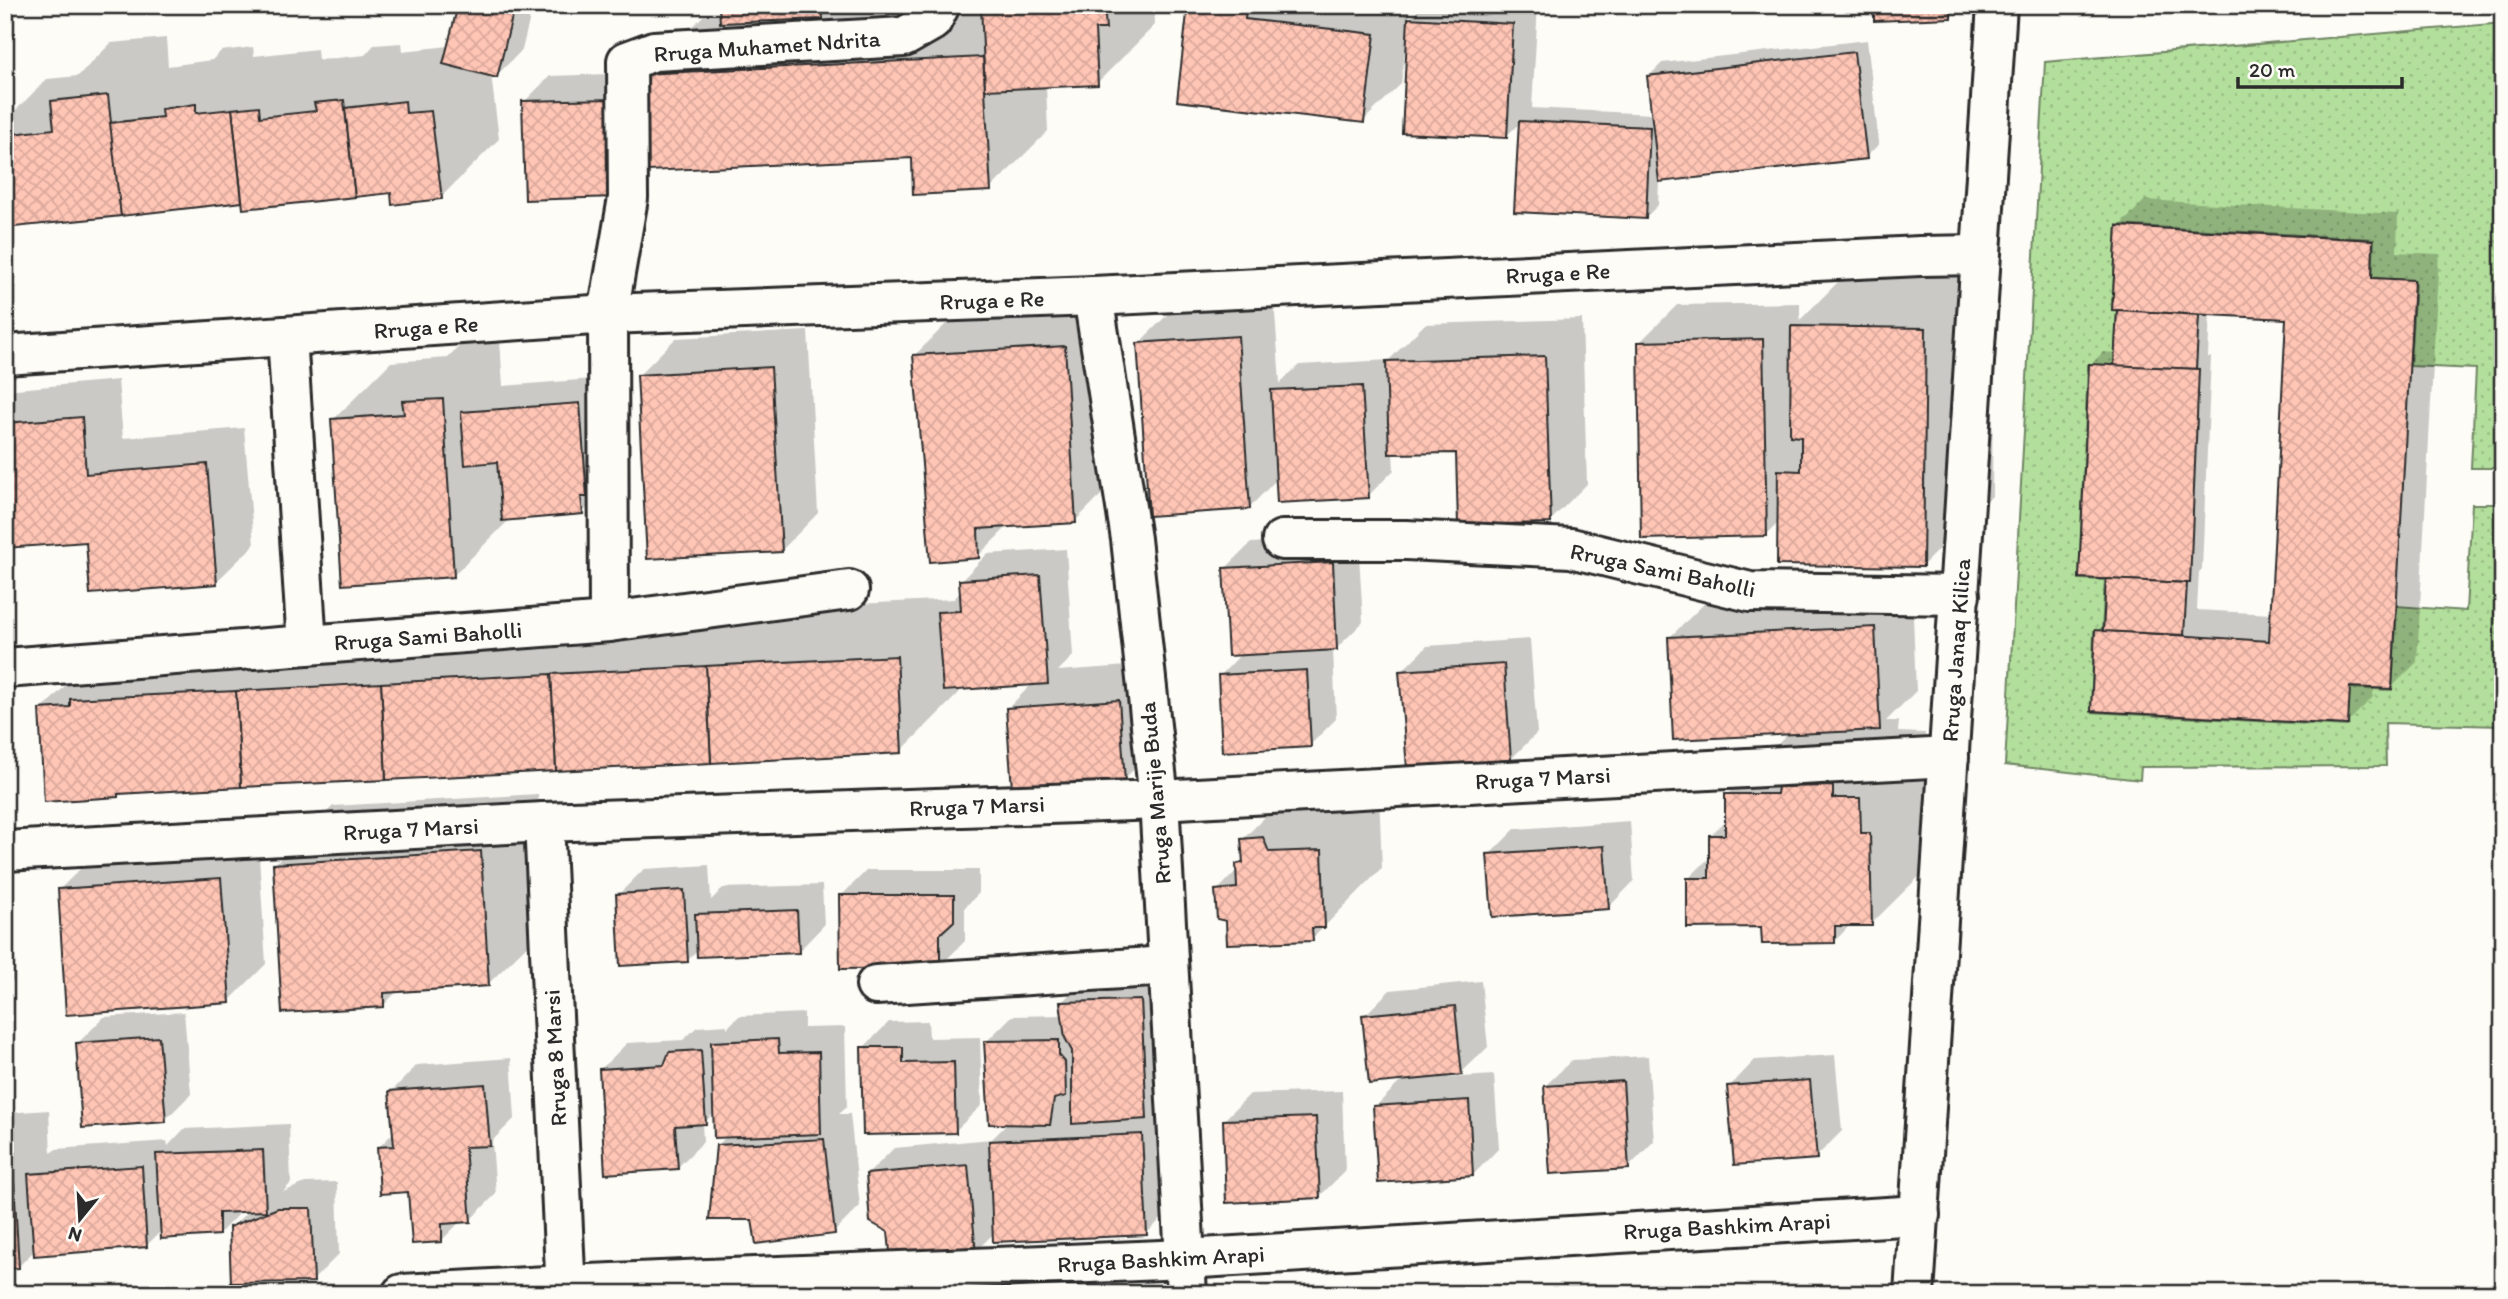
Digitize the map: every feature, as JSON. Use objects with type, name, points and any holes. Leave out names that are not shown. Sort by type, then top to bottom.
[{"type":"street","name":"Rruga Muhamet Ndrita","points":[[608,314],[628,198],[627,61],[654,51],[904,37],[932,21],[940,5]]},
{"type":"street","name":"Rruga Janaq Kilica","points":[[1914,1294],[1997,5]]},
{"type":"street","name":"Rruga e Re","points":[[5,355],[608,314],[1093,296],[1979,255]]},
{"type":"street","name":"Rruga Marije Buda","points":[[1093,296],[1131,539],[1159,800],[1186,1276]]},
{"type":"street","points":[[608,314],[609,622]]},
{"type":"street","points":[[287,336],[307,645]]},
{"type":"street","name":"Rruga Sami Baholli","points":[[1282,540],[1406,540],[1571,548],[1750,592],[1960,595]]},
{"type":"street","name":"Rruga Sami Baholli","points":[[5,668],[609,622],[849,590]]},
{"type":"street","name":"Rruga 7 Marsi","points":[[5,850],[544,822],[1159,800],[1949,757]]},
{"type":"street","name":"Rruga 8 Marsi","points":[[544,822],[566,1289]]},
{"type":"street","points":[[876,985],[1167,966]]},
{"type":"street","name":"Rruga Bashkim Arapi","points":[[402,1294],[1186,1276],[1920,1215]]},
{"type":"green space","points":[[2503,23],[2503,468],[2471,468],[2476,369],[2410,366],[2415,281],[2372,278],[2374,239],[2117,225],[2112,310],[2117,310],[2114,365],[2088,365],[2079,579],[2105,580],[2102,631],[2094,631],[2091,712],[2347,726],[2349,688],[2392,690],[2397,606],[2466,611],[2472,504],[2503,504],[2503,726],[2385,723],[2386,766],[2141,767],[2140,780],[2005,765],[2045,62]]},
{"type":"building","points":[[458,5],[515,5],[497,78],[443,64]]},
{"type":"building","points":[[719,5],[822,5],[823,19],[720,23]]},
{"type":"building","points":[[981,5],[1104,5],[1106,29],[1095,29],[1098,85],[985,90]]},
{"type":"building","points":[[1188,5],[1247,5],[1245,19],[1375,34],[1364,123],[1177,101]]},
{"type":"building","points":[[1874,5],[1951,5],[1951,18],[1874,21]]},
{"type":"building","points":[[1408,18],[1513,24],[1507,138],[1402,133]]},
{"type":"building","points":[[1854,52],[1867,159],[1659,182],[1647,76]]},
{"type":"building","points":[[983,57],[991,191],[913,195],[912,158],[648,171],[642,74]]},
{"type":"building","points":[[108,95],[121,216],[5,228],[5,135],[54,129],[51,101]]},
{"type":"building","points":[[612,99],[615,197],[525,200],[522,101]]},
{"type":"building","points":[[344,100],[355,197],[243,209],[232,109],[259,106],[260,117],[316,111],[314,103]]},
{"type":"building","points":[[405,101],[406,113],[431,111],[442,199],[392,205],[391,193],[355,197],[345,108]]},
{"type":"building","points":[[196,104],[196,113],[232,109],[242,202],[121,216],[110,123],[162,117],[161,109]]},
{"type":"building","points":[[1519,121],[1650,127],[1646,219],[1514,212]]},
{"type":"building","points":[[2117,226],[2373,240],[2372,278],[2414,280],[2392,689],[2350,687],[2348,725],[2091,711],[2095,630],[2269,641],[2286,319],[2112,310]]},
{"type":"building","points":[[2117,310],[2199,315],[2196,369],[2114,366]]},
{"type":"building","points":[[1791,326],[1926,328],[1923,567],[1777,565],[1778,470],[1801,471],[1801,437],[1790,436]]},
{"type":"building","points":[[1238,336],[1250,509],[1149,516],[1137,343]]},
{"type":"building","points":[[1763,339],[1767,536],[1641,539],[1638,342]]},
{"type":"building","points":[[1065,346],[1076,523],[978,529],[979,558],[930,562],[913,355]]},
{"type":"building","points":[[1545,356],[1551,523],[1458,525],[1456,453],[1389,454],[1386,361]]},
{"type":"building","points":[[2089,364],[2199,369],[2190,583],[2079,578]]},
{"type":"building","points":[[771,367],[782,552],[647,559],[637,375]]},
{"type":"building","points":[[1362,386],[1369,498],[1277,503],[1271,390]]},
{"type":"building","points":[[443,399],[454,577],[342,585],[331,419],[404,414],[402,401]]},
{"type":"building","points":[[580,403],[587,497],[581,497],[583,514],[502,521],[497,462],[465,465],[461,412]]},
{"type":"building","points":[[82,417],[86,474],[207,464],[217,584],[90,594],[86,542],[5,548],[5,423]]},
{"type":"building","points":[[1333,562],[1337,650],[1228,656],[1223,568]]},
{"type":"building","points":[[1040,575],[1048,684],[943,691],[937,612],[961,611],[959,580]]},
{"type":"building","points":[[2106,579],[2187,583],[2184,635],[2103,631]]},
{"type":"building","points":[[1875,627],[1880,730],[1673,740],[1668,637]]},
{"type":"building","points":[[897,656],[902,753],[711,763],[706,666]]},
{"type":"building","points":[[1504,664],[1511,760],[1407,768],[1399,671]]},
{"type":"building","points":[[706,666],[711,763],[556,771],[551,674]]},
{"type":"building","points":[[1307,670],[1311,747],[1222,752],[1218,675]]},
{"type":"building","points":[[551,674],[556,771],[386,780],[381,683]]},
{"type":"building","points":[[381,683],[386,780],[241,787],[236,691]]},
{"type":"building","points":[[236,691],[241,787],[118,794],[118,797],[44,802],[39,709],[70,707],[70,699]]},
{"type":"building","points":[[1119,700],[1125,781],[1012,789],[1006,708]]},
{"type":"building","points":[[1833,786],[1833,798],[1860,798],[1861,833],[1870,833],[1872,926],[1835,926],[1835,943],[1762,944],[1761,927],[1687,928],[1687,878],[1709,878],[1709,835],[1725,835],[1725,794],[1777,794],[1778,787]]},
{"type":"building","points":[[1263,837],[1269,852],[1322,850],[1325,928],[1312,928],[1313,941],[1227,944],[1226,921],[1217,919],[1215,890],[1237,888],[1236,864],[1243,863],[1241,839]]},
{"type":"building","points":[[1604,846],[1609,909],[1492,917],[1487,854]]},
{"type":"building","points":[[481,851],[489,986],[384,993],[384,1007],[282,1013],[273,864]]},
{"type":"building","points":[[221,878],[230,1003],[66,1015],[58,889]]},
{"type":"building","points":[[684,890],[688,962],[620,966],[616,894]]},
{"type":"building","points":[[839,895],[954,895],[954,921],[940,934],[940,968],[840,969]]},
{"type":"building","points":[[797,910],[799,953],[697,957],[695,914]]},
{"type":"building","points":[[1141,1000],[1147,1119],[1072,1124],[1072,1051],[1065,1038],[1060,1002]]},
{"type":"building","points":[[1455,1006],[1462,1075],[1369,1084],[1362,1015]]},
{"type":"building","points":[[159,1037],[166,1122],[82,1128],[76,1043]]},
{"type":"building","points":[[778,1039],[779,1053],[819,1052],[821,1134],[714,1138],[711,1042]]},
{"type":"building","points":[[1059,1040],[1059,1055],[1065,1062],[1066,1096],[1054,1099],[1050,1125],[989,1124],[984,1041]]},
{"type":"building","points":[[861,1047],[903,1047],[903,1063],[954,1062],[956,1133],[863,1135]]},
{"type":"building","points":[[701,1050],[706,1124],[675,1126],[678,1169],[605,1174],[599,1069],[664,1065],[669,1052]]},
{"type":"building","points":[[1810,1080],[1817,1159],[1734,1165],[1727,1086]]},
{"type":"building","points":[[1623,1081],[1629,1169],[1550,1174],[1544,1086]]},
{"type":"building","points":[[485,1084],[490,1146],[465,1147],[471,1222],[442,1224],[442,1242],[412,1244],[408,1192],[380,1194],[377,1147],[394,1146],[389,1091]]},
{"type":"building","points":[[1469,1100],[1473,1176],[1378,1183],[1373,1106]]},
{"type":"building","points":[[1316,1117],[1320,1198],[1226,1203],[1223,1120]]},
{"type":"building","points":[[1142,1134],[1147,1235],[993,1242],[989,1141]]},
{"type":"building","points":[[824,1139],[835,1234],[756,1244],[752,1220],[709,1220],[716,1145]]},
{"type":"building","points":[[5,1147],[12,1147],[19,1268],[5,1269]]},
{"type":"building","points":[[263,1150],[266,1211],[219,1213],[219,1235],[161,1239],[156,1154]]},
{"type":"building","points":[[968,1165],[976,1254],[891,1261],[888,1232],[870,1222],[866,1174]]},
{"type":"building","points":[[142,1166],[147,1247],[34,1256],[28,1174]]},
{"type":"building","points":[[278,1208],[311,1208],[314,1282],[231,1283],[229,1227]]}]
